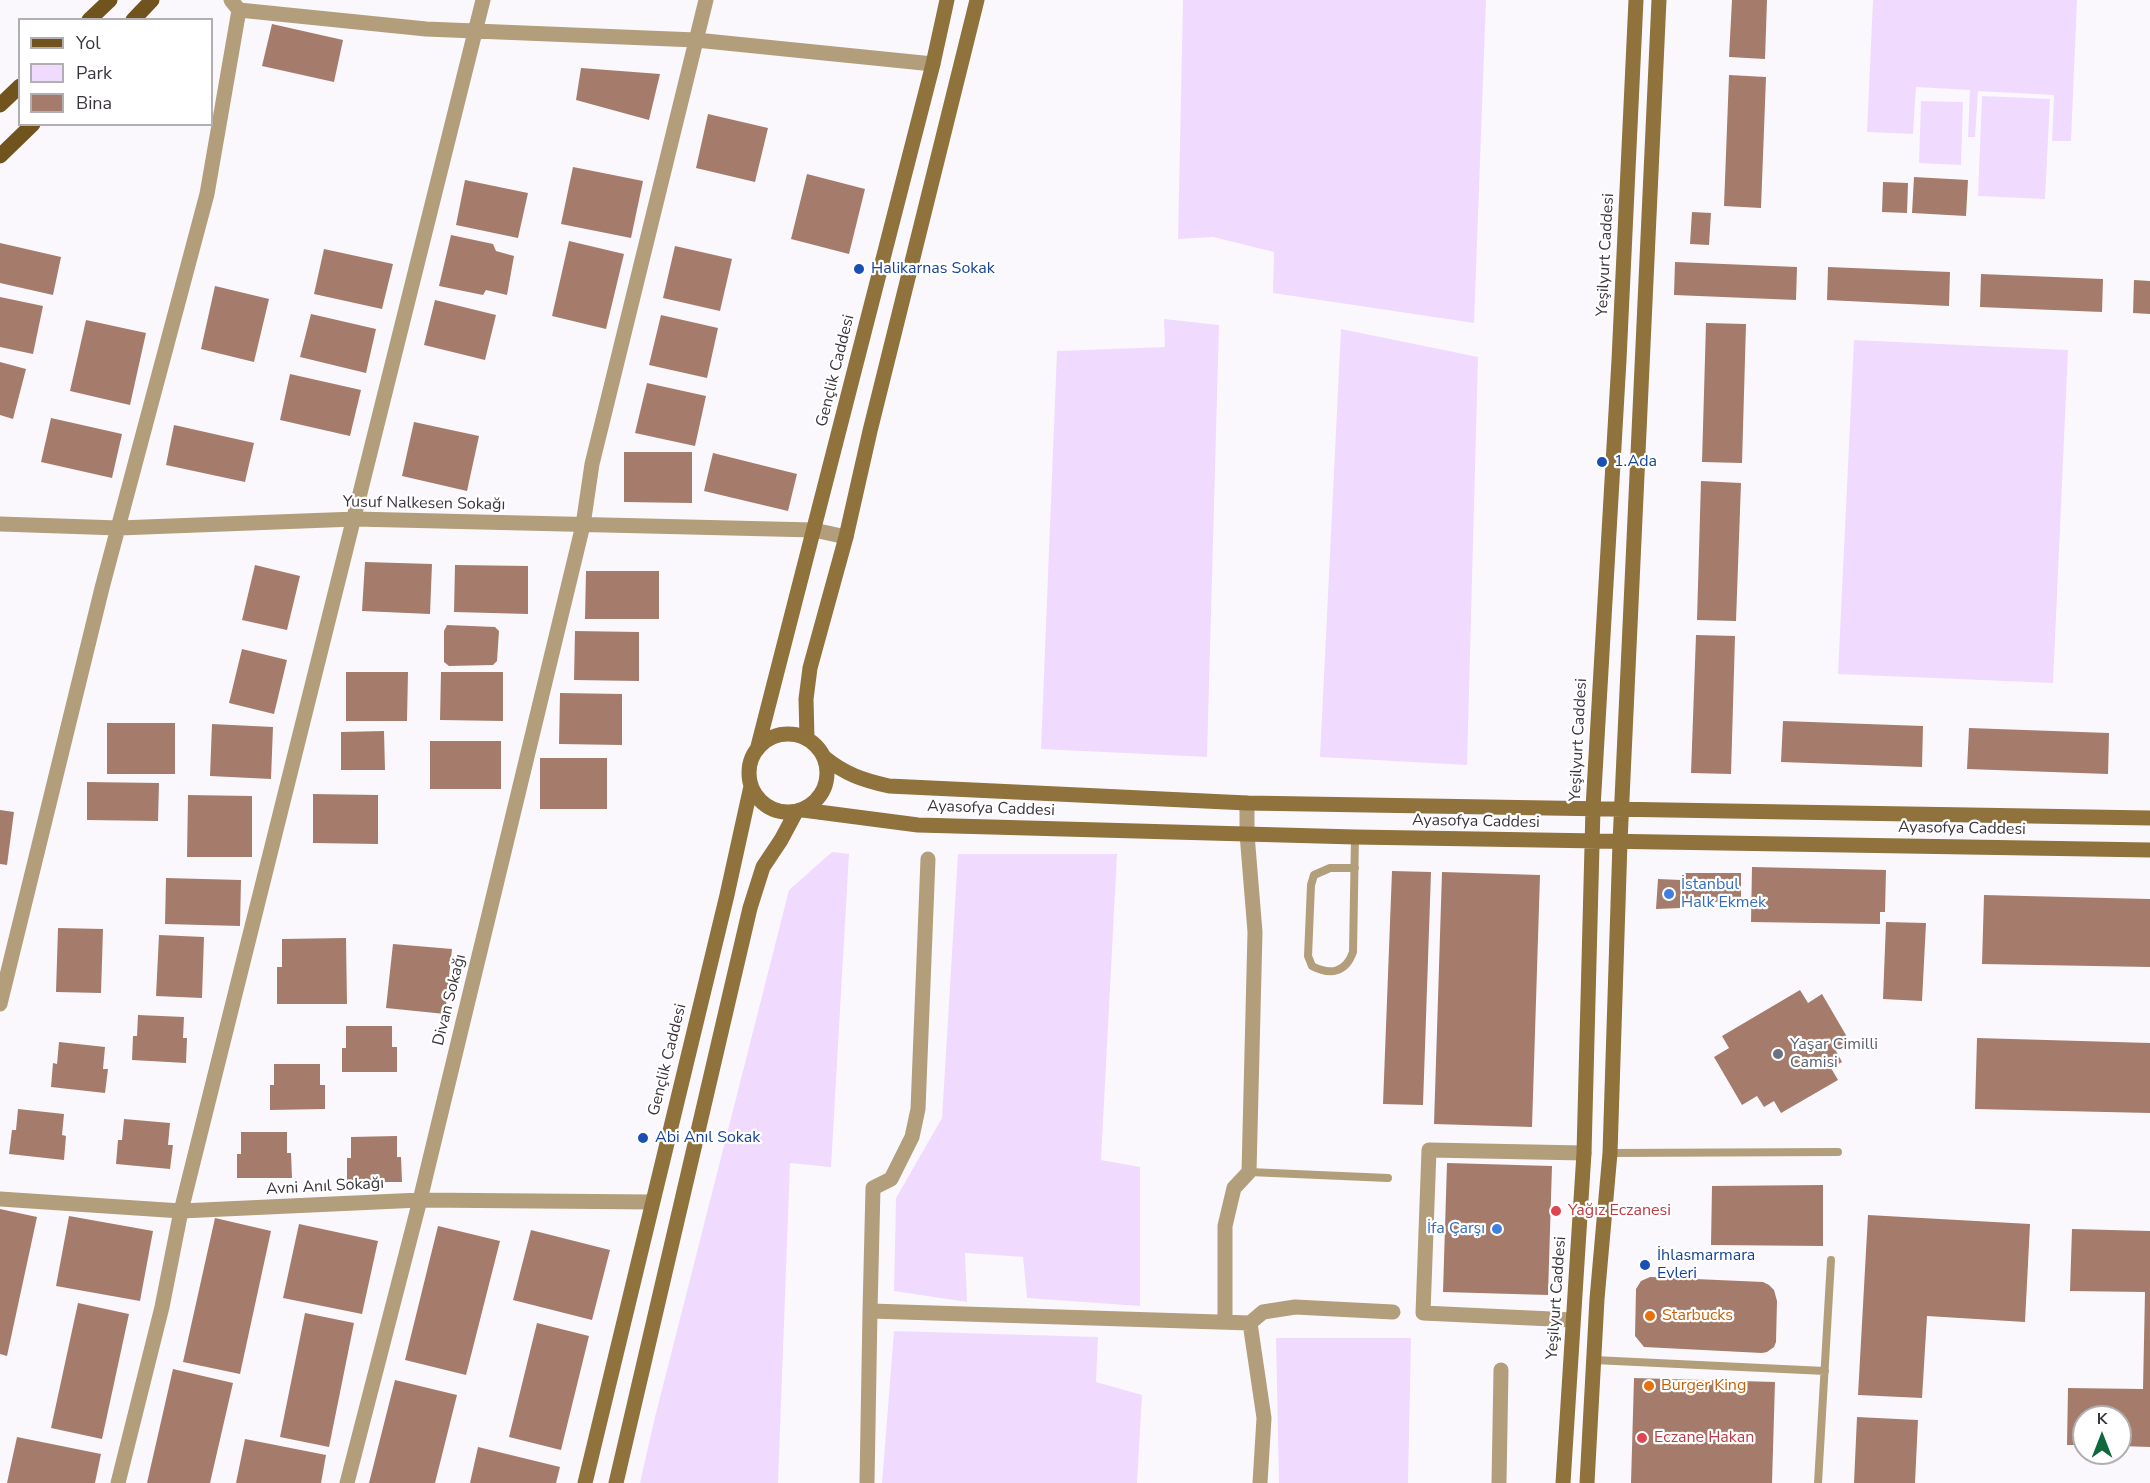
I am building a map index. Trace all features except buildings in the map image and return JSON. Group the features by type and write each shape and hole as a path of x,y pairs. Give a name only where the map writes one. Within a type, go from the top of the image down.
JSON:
{"main road":[{"path":"91,18 110,0"},
{"path":"135,18 152,0"},
{"name":"Gençlik Caddesi","path":"757,750 933,64 947,0"},
{"path":"807,738 806,699 810,668 846,537 870,431 977,0"},
{"name":"Yeşilyurt Caddesi","path":"1563,1483 1584,1153 1593,808 1622,311 1636,0"},
{"path":"1587,1483 1597,1299 1610,1153 1620,842 1659,0"},
{"path":"0,105 18,88"},
{"path":"0,156 31,126"},
{"path":"1626,233 1648,233"},
{"path":"1622,311 1646,313"},
{"path":"616,1483 750,908 763,867 800,811 814,803 822,794 827,782 828,769 817,746 807,738 793,734 780,735 767,740 751,760 749,773 751,786 766,806 778,811 800,811"},
{"name":"Ayasofya Caddesi","path":"824,757 842,771 866,781 889,786 1247,803 2150,818"},
{"name":"Gençlik Caddesi","path":"585,1483 727,895 751,786"},
{"name":"Ayasofya Caddesi","path":"800,811 918,825 1592,842 2150,850"},
{"path":"1584,1153 1610,1153"}],"street":[{"path":"118,1483 162,1307 181,1211 483,0"},
{"name":"Divan Sokağı","path":"347,1483 420,1200 583,525 592,464 706,0"},
{"path":"0,1004 119,528 207,194 235,5 426,29 696,40 933,64"},
{"name":"Yusuf Nalkesen Sokağı","path":"0,524 119,528 355,519 814,530 846,537"},
{"path":"1225,1321 1225,1226 1234,1188 1249,1172 1255,932 1247,834 1247,803"},
{"path":"867,1483 873,1188 891,1179 912,1137 918,1109 928,858"},
{"path":"1573,1320 1423,1313 1429,1150 1584,1153"},
{"name":"Avni Anıl Sokağı","path":"0,1199 181,1211 420,1200 652,1202"},
{"path":"870,1311 1250,1323 1263,1312 1295,1307 1393,1312"},
{"path":"1250,1323 1264,1418 1260,1483"},
{"path":"1499,1483 1501,1370"}],"lane":[{"path":"1355,837 1355,868 1353,952 1350,962 1343,968 1332,972 1319,970 1312,966 1308,956 1311,885 1314,875 1330,868 1355,868"},
{"path":"1610,1153 1838,1152"},
{"path":"1249,1172 1388,1178"},
{"path":"1818,1483 1831,1260"},
{"path":"1594,1360 1825,1371"}],"green space":[{"path":"1183,0 1486,0 1474,323 1273,293 1274,252 1213,237 1178,239"},
{"path":"1873,0 2077,0 2071,141 2052,141 2054,95 1978,91 1975,137 1968,137 1970,90 1916,87 1913,134 1867,132"},
{"path":"1982,96 2050,99 2045,199 1978,196"},
{"path":"1921,101 1963,102 1961,165 1919,163"},
{"path":"1164,319 1219,325 1207,757 1041,749 1057,351 1165,347"},
{"path":"1341,329 1478,357 1467,765 1320,757"},
{"path":"1854,340 2068,350 2053,683 1838,674"},
{"path":"832,852 849,854 831,1167 790,1163 778,1483 640,1483 789,890"},
{"path":"958,854 1117,854 1101,1160 1140,1167 1140,1306 1027,1298 1023,1257 965,1253 967,1302 894,1291 896,1198 942,1118"},
{"path":"894,1331 1098,1337 1096,1382 1142,1395 1137,1483 882,1483"},
{"path":"1276,1338 1411,1338 1408,1483 1279,1483"}],"place":[{"name":"Halikarnas Sokak","path":"859,269"},
{"name":"1.Ada","path":"1602,462"},
{"name":"İstanbul Halk Ekmek","path":"1669,894"},
{"name":"Yaşar Cimilli Camisi","path":"1778,1054"},
{"name":"Abi Anıl Sokak","path":"643,1138"},
{"name":"Yağız Eczanesi","path":"1556,1211"},
{"name":"İfa Çarşı","path":"1497,1229"},
{"name":"İhlasmarmara Evleri","path":"1645,1265"},
{"name":"Starbucks","path":"1650,1316"},
{"name":"Burger King","path":"1649,1386"},
{"name":"Eczane Hakan","path":"1642,1438"}]}
